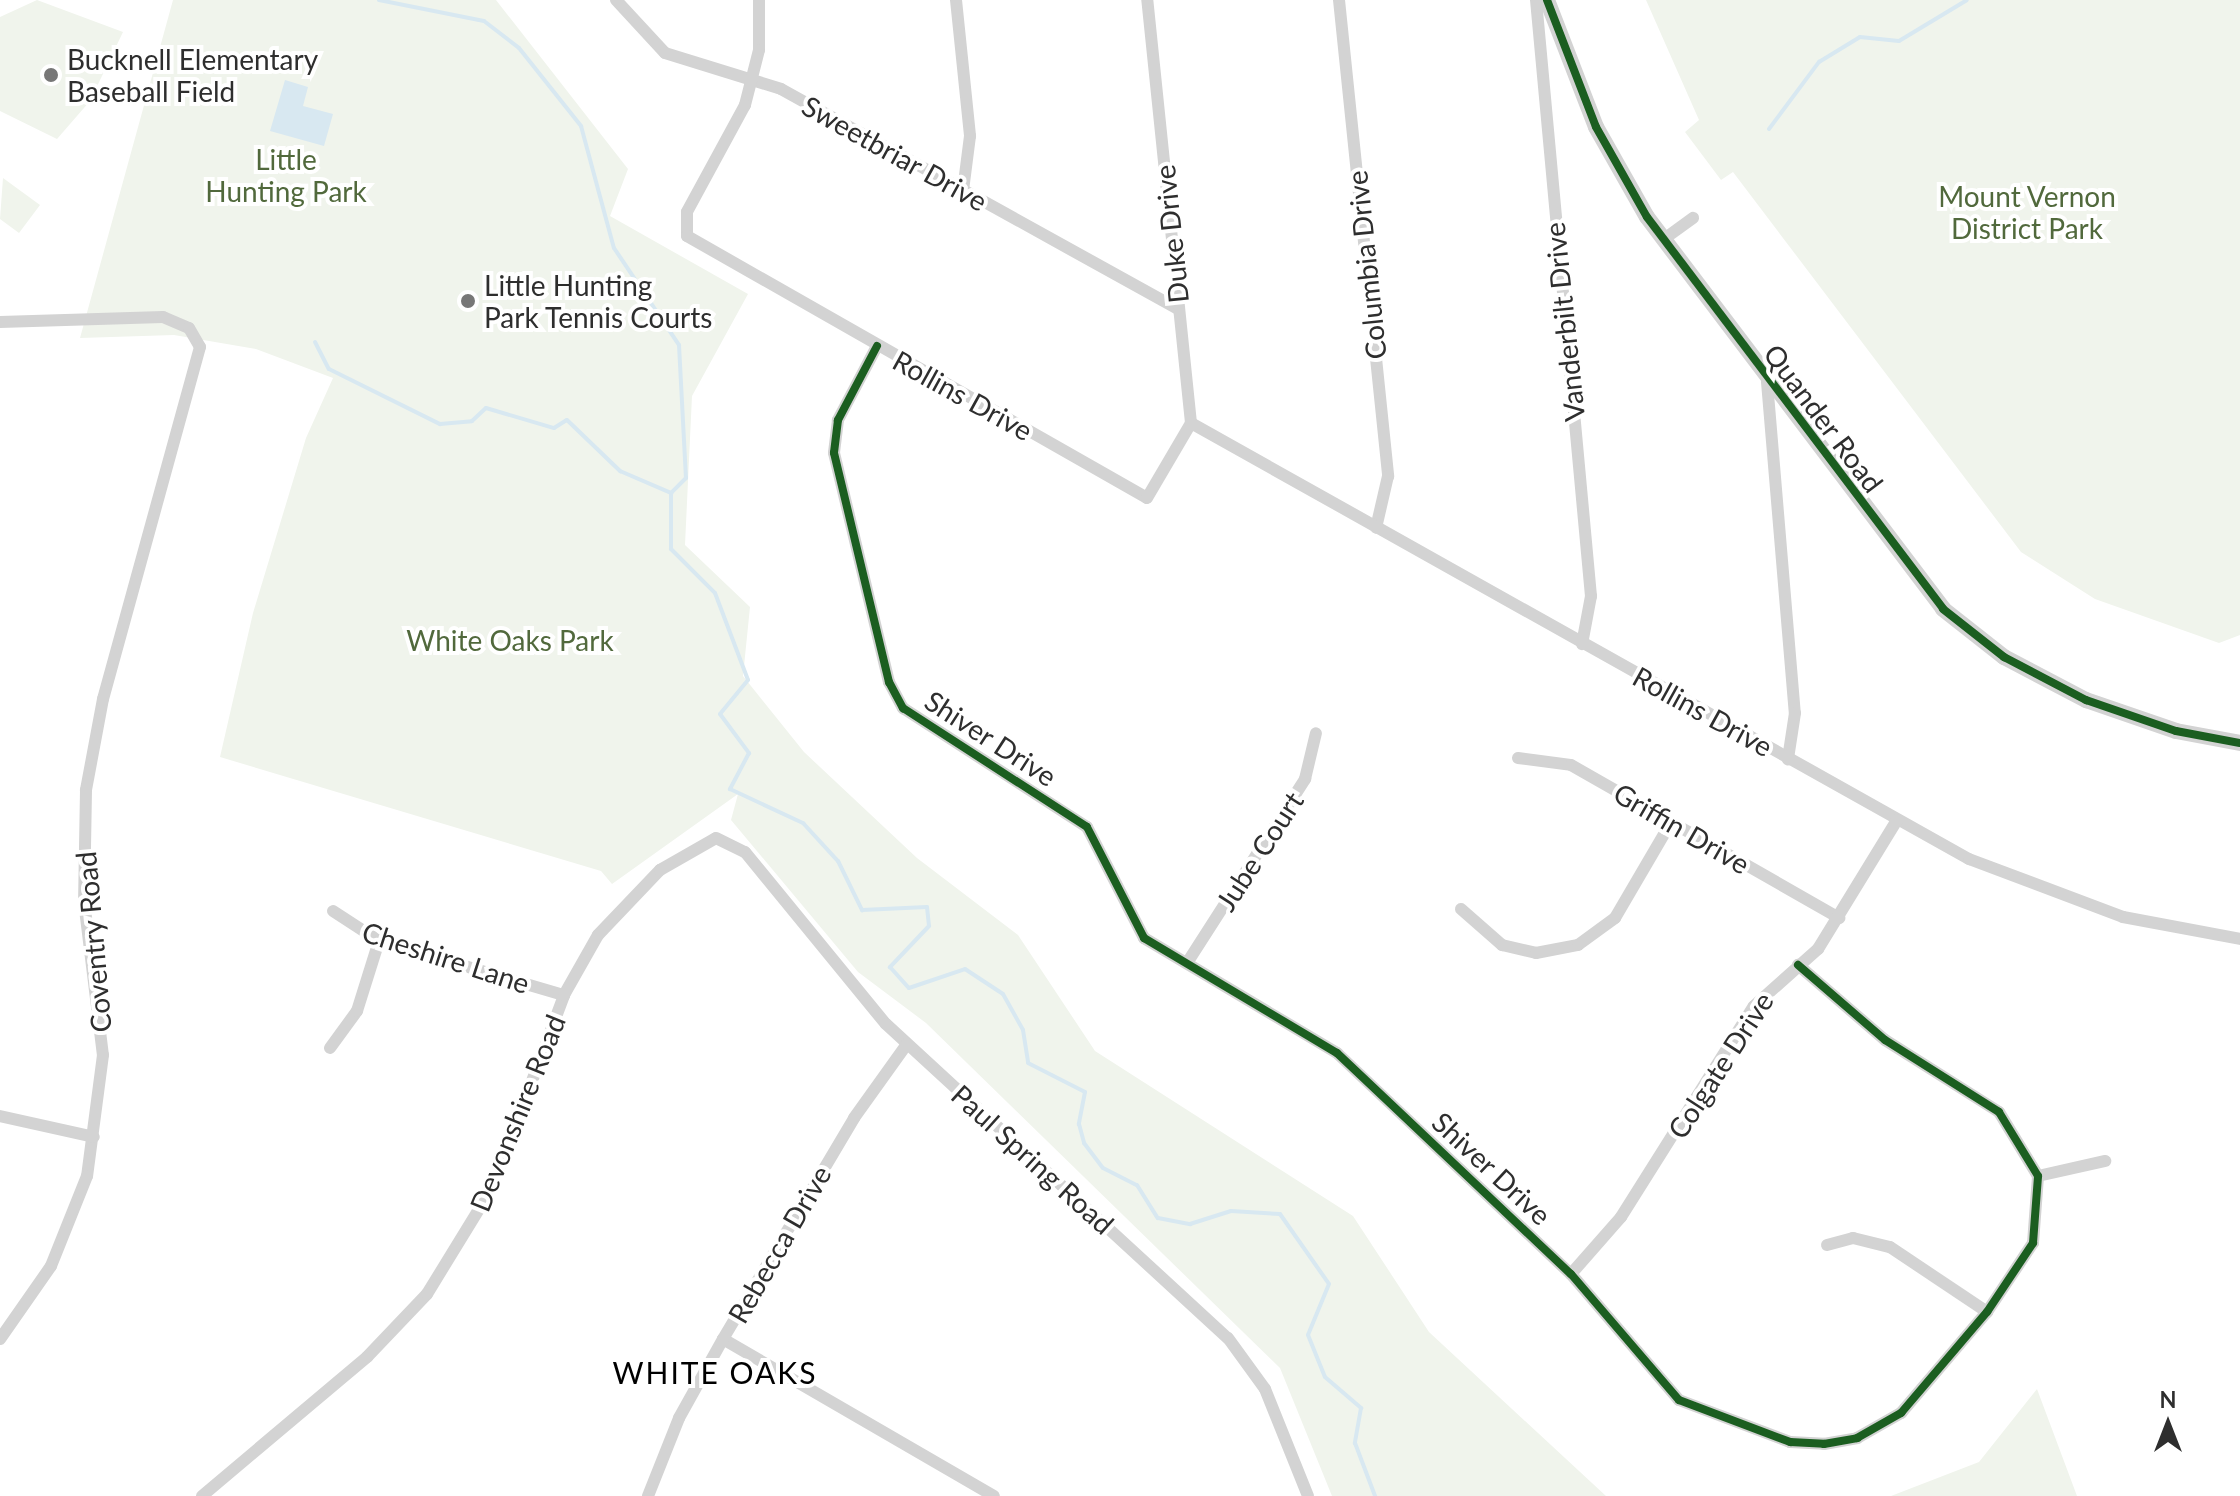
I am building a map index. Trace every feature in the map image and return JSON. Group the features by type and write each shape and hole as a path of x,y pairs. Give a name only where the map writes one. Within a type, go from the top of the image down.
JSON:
{"street":[{"name":"Sweetbriar Drive","path":"616,0 665,53 751,79 1179,310"},
{"path":"751,79 759,0"},
{"path":"956,0 970,136 963,191"},
{"name":"Duke Drive","path":"1147,0 1191,423"},
{"name":"Columbia Drive","path":"1339,0 1388,476 1376,528"},
{"name":"Vanderbilt Drive","path":"1536,0 1591,596 1582,644"},
{"name":"Quander Road","path":"1547,0 1596,127 1664,239 1767,382 1917,580 1971,635 2086,700 2176,731 2240,743"},
{"name":"Rollins Drive","path":"751,79 682,225 687,236 877,346 1147,498 1191,423 1897,820 1992,870 2081,904 2240,939"},
{"path":"1664,239 1693,218"},
{"name":"Coventry Road","path":"0,322 163,317 198,339 200,363 103,699 86,790 84,901 103,1055 94,1137 71,1223 0,1339"},
{"name":"Shiver Drive","path":"877,346 838,420 834,453 891,689 913,716 1087,827 1107,856 1135,928 1337,1053 1571,1274 1679,1400 1798,1444 1857,1438 1891,1421 1987,1312 2033,1243 2038,1176"},
{"path":"1767,382 1795,713 1788,759"},
{"name":"Jube Court","path":"1187,963 1305,779 1316,733"},
{"name":"Griffin Drive","path":"1518,758 1564,761 1839,918"},
{"name":"Colgate Drive","path":"1571,1274 1628,1206 1754,1006 1798,965 1839,918 1897,820"},
{"path":"1461,909 1493,941 1525,952 1578,945 1615,918 1671,822"},
{"name":"Devonshire Road","path":"202,1496 367,1357 443,1273 492,1188 564,995 598,935 633,894 690,850 728,840"},
{"name":"Paul Spring Road","path":"728,840 907,1044 1228,1338 1265,1389 1308,1496"},
{"name":"Cheshire Lane","path":"333,911 379,941 564,995"},
{"path":"330,1048 357,1011 379,941"},
{"path":"1798,965 1885,1040 1999,1112 2038,1176 2105,1161"},
{"name":"Rebecca Drive","path":"648,1496 679,1418 723,1339 862,1104 907,1044"},
{"path":"0,1116 94,1137"},
{"path":"1827,1245 1853,1238 1890,1247 1987,1312"},
{"path":"723,1339 994,1496"}],"green space":[{"name":"Bucknell Elementary Baseball Field","path":"37,0 123,32 90,101 57,139 0,111 0,17"},
{"path":"173,0 496,0 628,169 610,216 748,294 692,396 685,545 750,607 743,676 804,752 917,858 1018,935 1095,1051 1353,1216 1429,1332 1606,1496 1332,1496 1280,1368 926,1023 858,972 731,820 738,794 612,884 601,871 220,757 253,613 306,438 333,378 256,349 174,335 80,338"},
{"name":"Mount Vernon District Park","path":"1646,0 2240,0 2240,635 2219,643 2095,599 2021,552 1733,172 1721,180 1685,132 1699,120"},
{"path":"3,178 40,205 19,233 0,219"},
{"path":"2037,1389 2077,1496 1891,1496 1979,1462"}],"shaded area":[{"path":"285,80 308,87 303,106 333,114 324,146 270,131"}],"waterway":[{"path":"379,0 484,21 519,48 581,126 614,248 679,345 686,478 671,493 671,549 715,593 748,680 720,714 749,753 730,789 803,823 838,861 862,910 927,907 929,926 890,967 909,988 965,969 1003,994 1023,1030 1028,1063 1085,1092 1079,1124 1084,1143 1103,1168 1137,1185 1158,1218 1190,1224 1231,1211 1280,1214 1329,1284 1308,1335 1325,1377 1361,1408 1355,1443 1375,1496"},
{"path":"1769,129 1819,62 1860,37 1899,41 1967,0"},
{"path":"315,342 329,369 440,424 472,421 486,408 554,428 567,420 620,471 671,493"}],"cycle path":[{"path":"1547,0 1596,127 1647,217 1943,609 2004,657 2086,700 2176,731 2240,743"},
{"path":"877,346 838,420 834,453 889,682 903,708 1087,827 1144,938 1337,1053 1571,1274 1679,1400 1790,1442 1824,1444 1857,1438 1901,1413 1987,1312 2033,1243 2038,1176 1999,1112 1885,1040 1798,965"}],"place":[{"name":"Bucknell Elementary Baseball Field","path":"51,75"},
{"name":"Little Hunting Park Tennis Courts","path":"468,301"}],"district":[{"name":"WHITE OAKS","path":"715,1372"}],"park label":[{"name":"Little Hunting Park","path":"286,175"},
{"name":"White Oaks Park","path":"510,640"}]}
